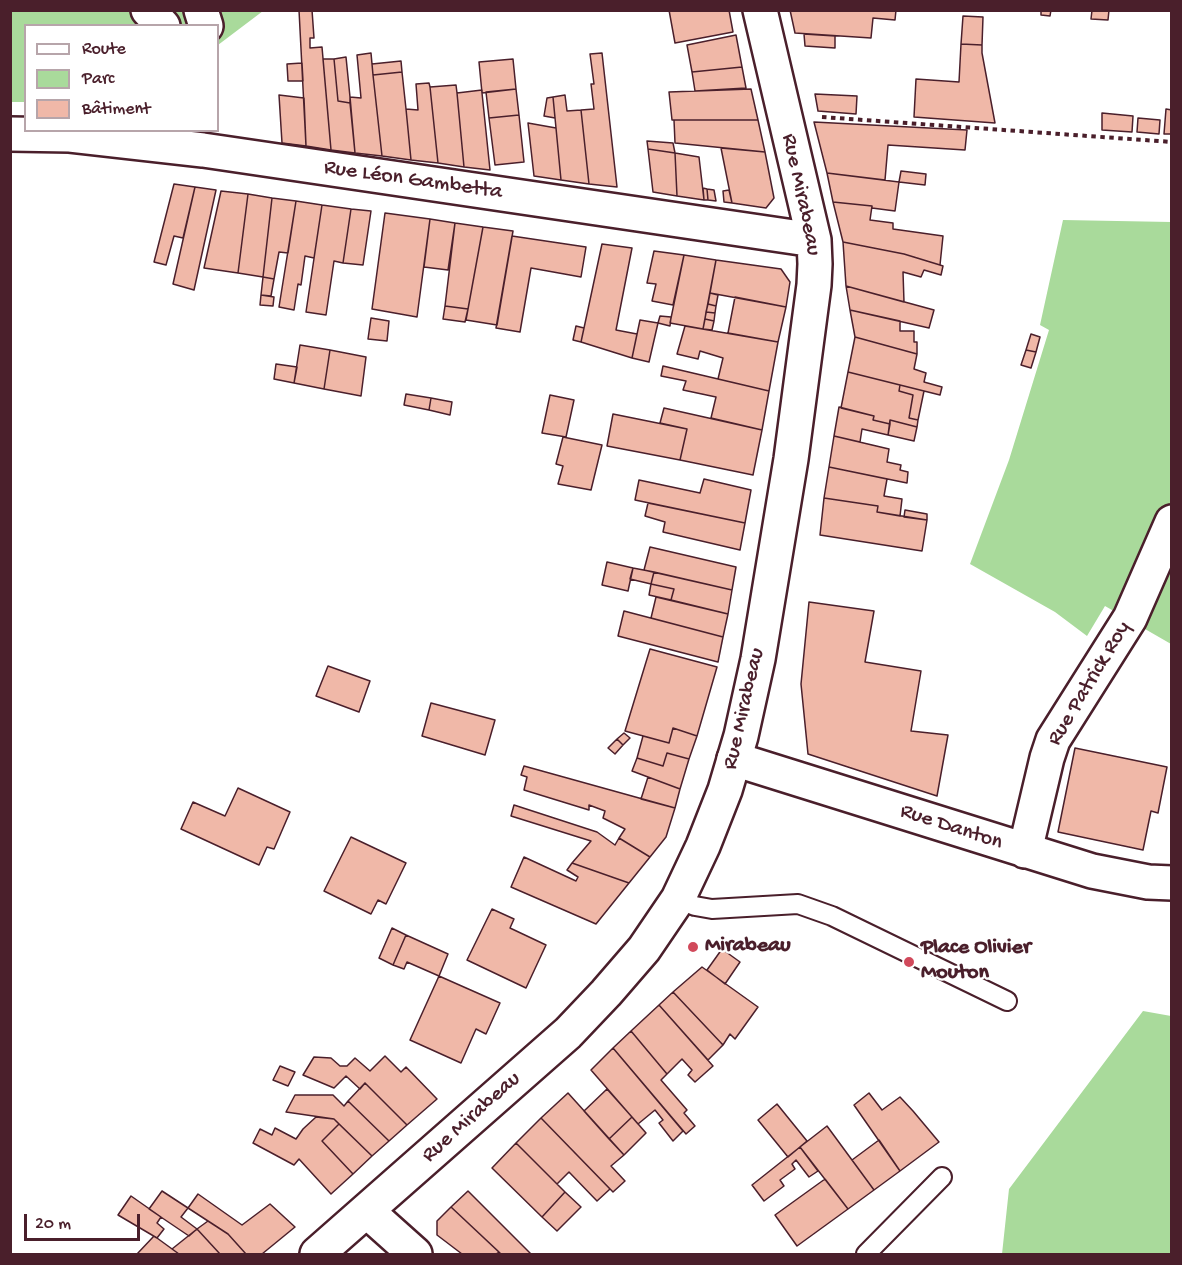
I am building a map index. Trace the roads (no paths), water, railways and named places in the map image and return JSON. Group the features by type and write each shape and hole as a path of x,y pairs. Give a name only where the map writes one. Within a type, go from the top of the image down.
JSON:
{"street":[{"path":"148,10 160,24"},
{"name":"Rue Mirabeau","path":"317,1254 368,1212 586,1014 644,949 678,899 716,816 735,759 758,659 791,459 814,285 814,240 760,10"},
{"name":"Rue Léon Gambetta","path":"10,134 202,137 814,240"},
{"name":"Rue Patrick Roy","path":"1025,851 1053,740 1130,618 1172,522"},
{"name":"Rue Danton","path":"735,759 1025,851 1120,877 1172,883"},
{"path":"368,1212 415,1254"}],"lane":[{"path":"678,899 695,906 712,909 798,904 832,916 1007,1001"},
{"path":"866,1254 942,1177"}],"place":[{"name":"Mirabeau","path":"693,947"},
{"name":"Place Olivier Mouton","path":"909,962"}]}
